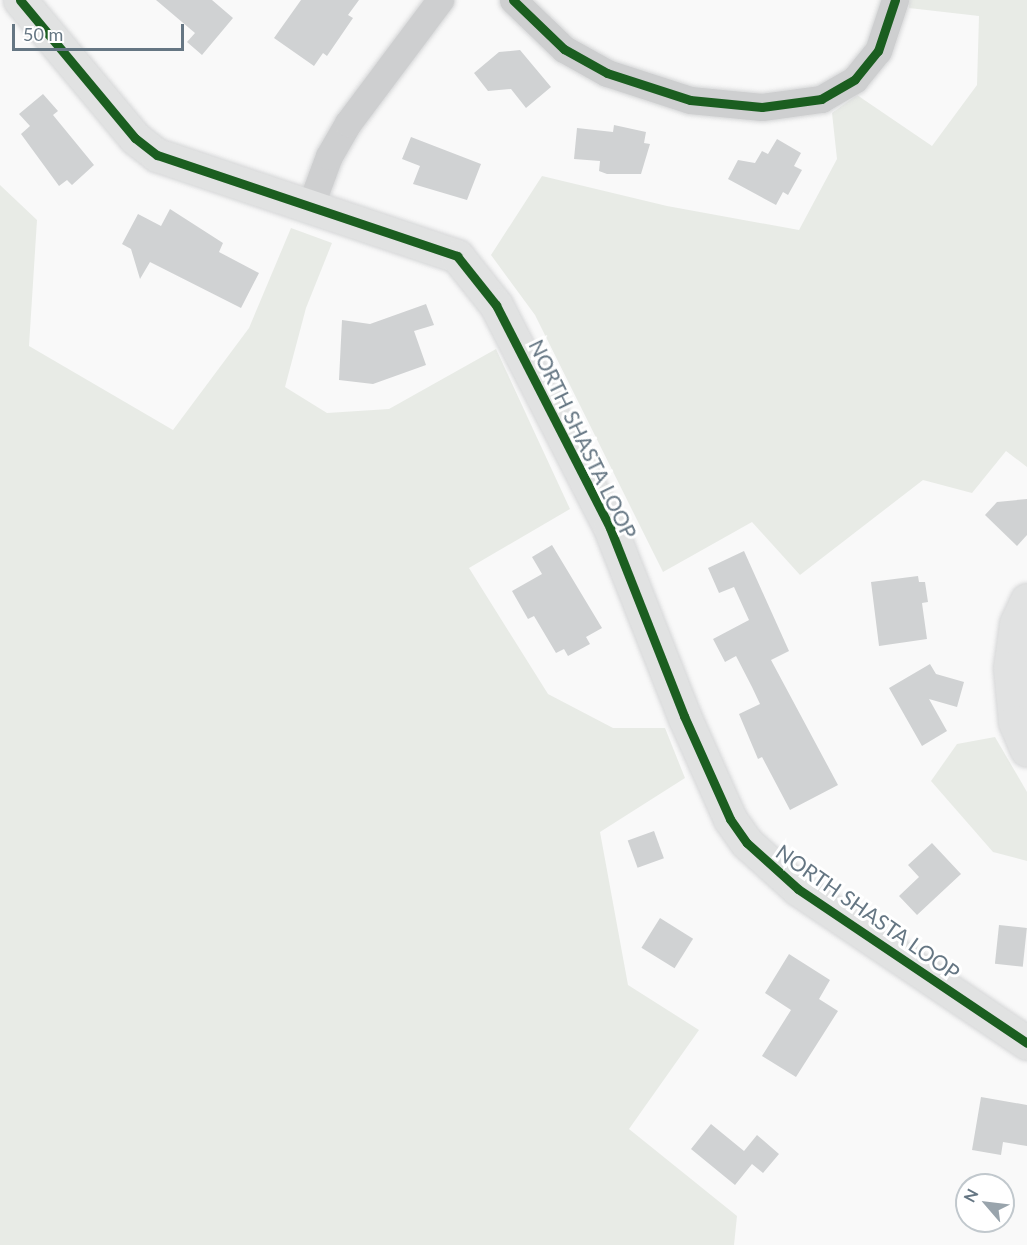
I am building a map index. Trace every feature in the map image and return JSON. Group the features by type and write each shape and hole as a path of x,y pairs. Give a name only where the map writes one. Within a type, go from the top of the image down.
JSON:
{"street":[{"name":"NORTH SHASTA LOOP","path":"20,0 149,150 457,256 496,305 610,528 684,716 730,819 747,843 798,889 1027,1043"},
{"path":"310,207 329,156 348,123 440,0"},
{"path":"513,0 564,49 607,73 690,100 762,107 821,99 855,79 878,51 895,0"},
{"path":"1027,600 1016,624 1010,668 1015,722 1027,750"}],"shaded area":[{"path":"909,0 1027,0 1027,467 1006,451 972,493 923,480 800,575 752,522 663,572 535,315 491,255 542,176 667,206 799,230 837,159 832,113 857,95 932,146 977,85 979,16 909,8"},
{"path":"0,185 37,220 29,346 173,430 249,328 291,228 332,243 306,308 285,387 327,413 389,409 496,349 570,509 469,568 548,694 613,728 665,728 685,778 600,832 628,985 699,1030 629,1129 737,1216 734,1245 0,1245"},
{"path":"995,737 1027,792 1027,861 993,852 931,781 957,744"}],"building":[{"path":"156,0 212,0 233,18 202,55 187,42 195,33"},
{"path":"301,0 359,0 348,15 353,18 327,56 323,53 314,66 274,38"},
{"path":"520,50 551,87 526,108 511,89 488,91 474,73 499,52"},
{"path":"43,94 58,111 53,115 94,165 72,185 67,180 59,186 21,134 30,126 19,114"},
{"path":"614,125 646,132 644,143 650,144 641,174 607,174 599,171 600,161 574,159 577,128 613,132"},
{"path":"411,137 481,164 467,200 413,184 420,166 402,159"},
{"path":"777,139 801,153 794,166 802,170 788,195 783,192 776,205 728,179 738,160 755,163 762,151 768,154"},
{"path":"170,209 223,243 219,252 259,273 241,308 150,262 140,279 131,249 122,244 138,214 161,226"},
{"path":"426,304 434,325 414,331 426,365 373,384 339,380 342,320 370,324"},
{"path":"1027,499 1027,535 1017,546 985,515 997,502"},
{"path":"552,545 602,628 586,637 590,644 568,656 564,649 556,653 534,616 528,619 512,591 542,574 532,557"},
{"path":"744,551 789,651 771,660 838,785 790,810 762,757 758,759 739,714 760,704 736,656 725,662 713,639 749,620 734,587 719,593 708,568"},
{"path":"918,576 919,582 925,582 928,602 922,603 927,639 879,646 871,582"},
{"path":"930,664 936,674 964,682 957,707 929,699 947,731 922,746 889,688"},
{"path":"654,831 664,858 638,868 628,841"},
{"path":"932,843 961,874 917,915 899,896 919,877 908,865"},
{"path":"660,918 693,939 675,968 641,948"},
{"path":"999,925 1027,928 1023,967 995,964"},
{"path":"789,954 830,980 819,999 838,1011 796,1077 762,1056 791,1010 765,993"},
{"path":"981,1097 1027,1105 1027,1146 1003,1142 1001,1155 972,1150"},
{"path":"711,1124 744,1151 757,1135 779,1154 763,1173 752,1164 735,1185 691,1149"}],"cycle path":[{"path":"20,0 135,138 157,155 457,256 496,305 610,528 684,716 730,819 747,843 798,889 1027,1043"},
{"path":"513,0 564,49 607,73 690,100 762,107 821,99 855,79 878,51 895,0"}]}
